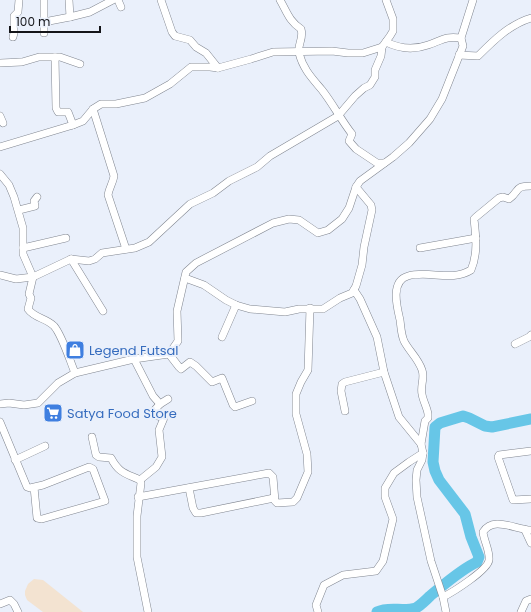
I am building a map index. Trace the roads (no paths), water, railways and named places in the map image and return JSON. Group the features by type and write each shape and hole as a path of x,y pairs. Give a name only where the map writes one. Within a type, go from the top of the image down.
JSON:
{"street":[{"path":"13,37 14,16 18,12 19,0"},
{"path":"44,0 44,33"},
{"path":"70,0 70,17"},
{"path":"44,22 90,12 113,0"},
{"path":"161,0 170,28 175,36 190,40 196,47 206,53 218,68"},
{"path":"280,0 287,16 293,24 301,29 303,35 299,51 308,75 322,90 338,116 352,134 349,141 352,146 377,163 384,163"},
{"path":"0,275 16,279 33,277 71,259 89,261 102,253 135,248 149,242 180,215 190,204 213,192 229,181 257,167 270,156 338,116 355,96 370,85 375,77 375,70 384,44 393,31 393,19 386,0"},
{"path":"0,404 9,403 24,405 38,403 58,383 75,372 134,359 169,354 178,341 177,311 184,278 186,272 196,263 274,223 289,219 299,220 318,233 328,230 342,219 349,208 360,181 409,143 430,119 442,99 463,46 461,38 473,0"},
{"path":"459,55 478,56 510,27 531,18"},
{"path":"0,147 83,121 93,109 101,104 116,104 145,98 170,84 191,67 218,68 251,60 273,52 332,50 348,53 363,53 384,44 403,48 418,48 429,45 442,38 461,38"},
{"path":"0,63 22,62 39,57 60,57 80,64"},
{"path":"55,57 56,108 58,112 68,112 73,125"},
{"path":"93,109 114,176 108,195 126,249"},
{"path":"0,174 9,185 19,210 24,254 33,277 29,294 31,298 28,309 31,314 54,326 75,372"},
{"path":"446,612 443,596 431,561 417,497 417,470 422,460 423,453 421,444 425,421 428,418 428,414 421,393 423,373 418,359 402,335 396,305 398,285 401,280 409,276 426,274 445,276 469,271 474,265 475,257 476,238 474,219 499,198 503,197 509,199 516,190 522,186 531,186"},
{"path":"184,278 204,285 236,305 250,309 285,312 310,308 323,309 340,298 352,293 362,265 364,248 372,215 371,205 356,188"},
{"path":"19,210 35,206 34,201 37,197"},
{"path":"23,248 66,238"},
{"path":"420,248 476,238"},
{"path":"71,259 103,311"},
{"path":"354,290 360,299 375,332 384,372 399,417 421,444"},
{"path":"222,337 236,305"},
{"path":"138,497 269,473 273,477 274,498 277,503 294,502 308,472 307,454 296,414 296,394 308,370 310,308"},
{"path":"515,344 531,335"},
{"path":"169,354 181,368 190,362 212,382 222,378 235,407 252,401"},
{"path":"134,359 153,396 160,404"},
{"path":"345,411 340,391 342,384 384,372"},
{"path":"140,480 156,467 162,457 159,430 164,418 151,414 160,404 168,399"},
{"path":"0,422 27,487 34,488 43,486 89,467 93,469 105,501 42,519 37,518 34,488"},
{"path":"92,437 96,455 111,458 120,471 140,480"},
{"path":"15,460 45,446"},
{"path":"318,612 316,605 324,585 343,576 376,571 383,561 393,519 385,497 385,488 394,473 423,453"},
{"path":"531,453 499,455 498,457 513,500 531,499"},
{"path":"140,480 141,483 138,497 137,557 148,612"},
{"path":"189,488 193,508 196,513 274,498"},
{"path":"443,596 456,590 481,571 488,563 488,552 482,532 485,528 497,524 528,530 531,543"},
{"path":"521,612 526,601 531,599"},
{"path":"0,604 10,600 18,612"}],"waterway":[{"path":"377,612 386,609 416,608 453,578 477,562 479,557 471,537 465,514 439,480 435,471 433,462 435,427 440,423 463,416 485,426 492,427 531,419"}],"place":[{"name":"Legend Futsal","path":"75,350"},
{"name":"Satya Food Store","path":"53,413"}]}
